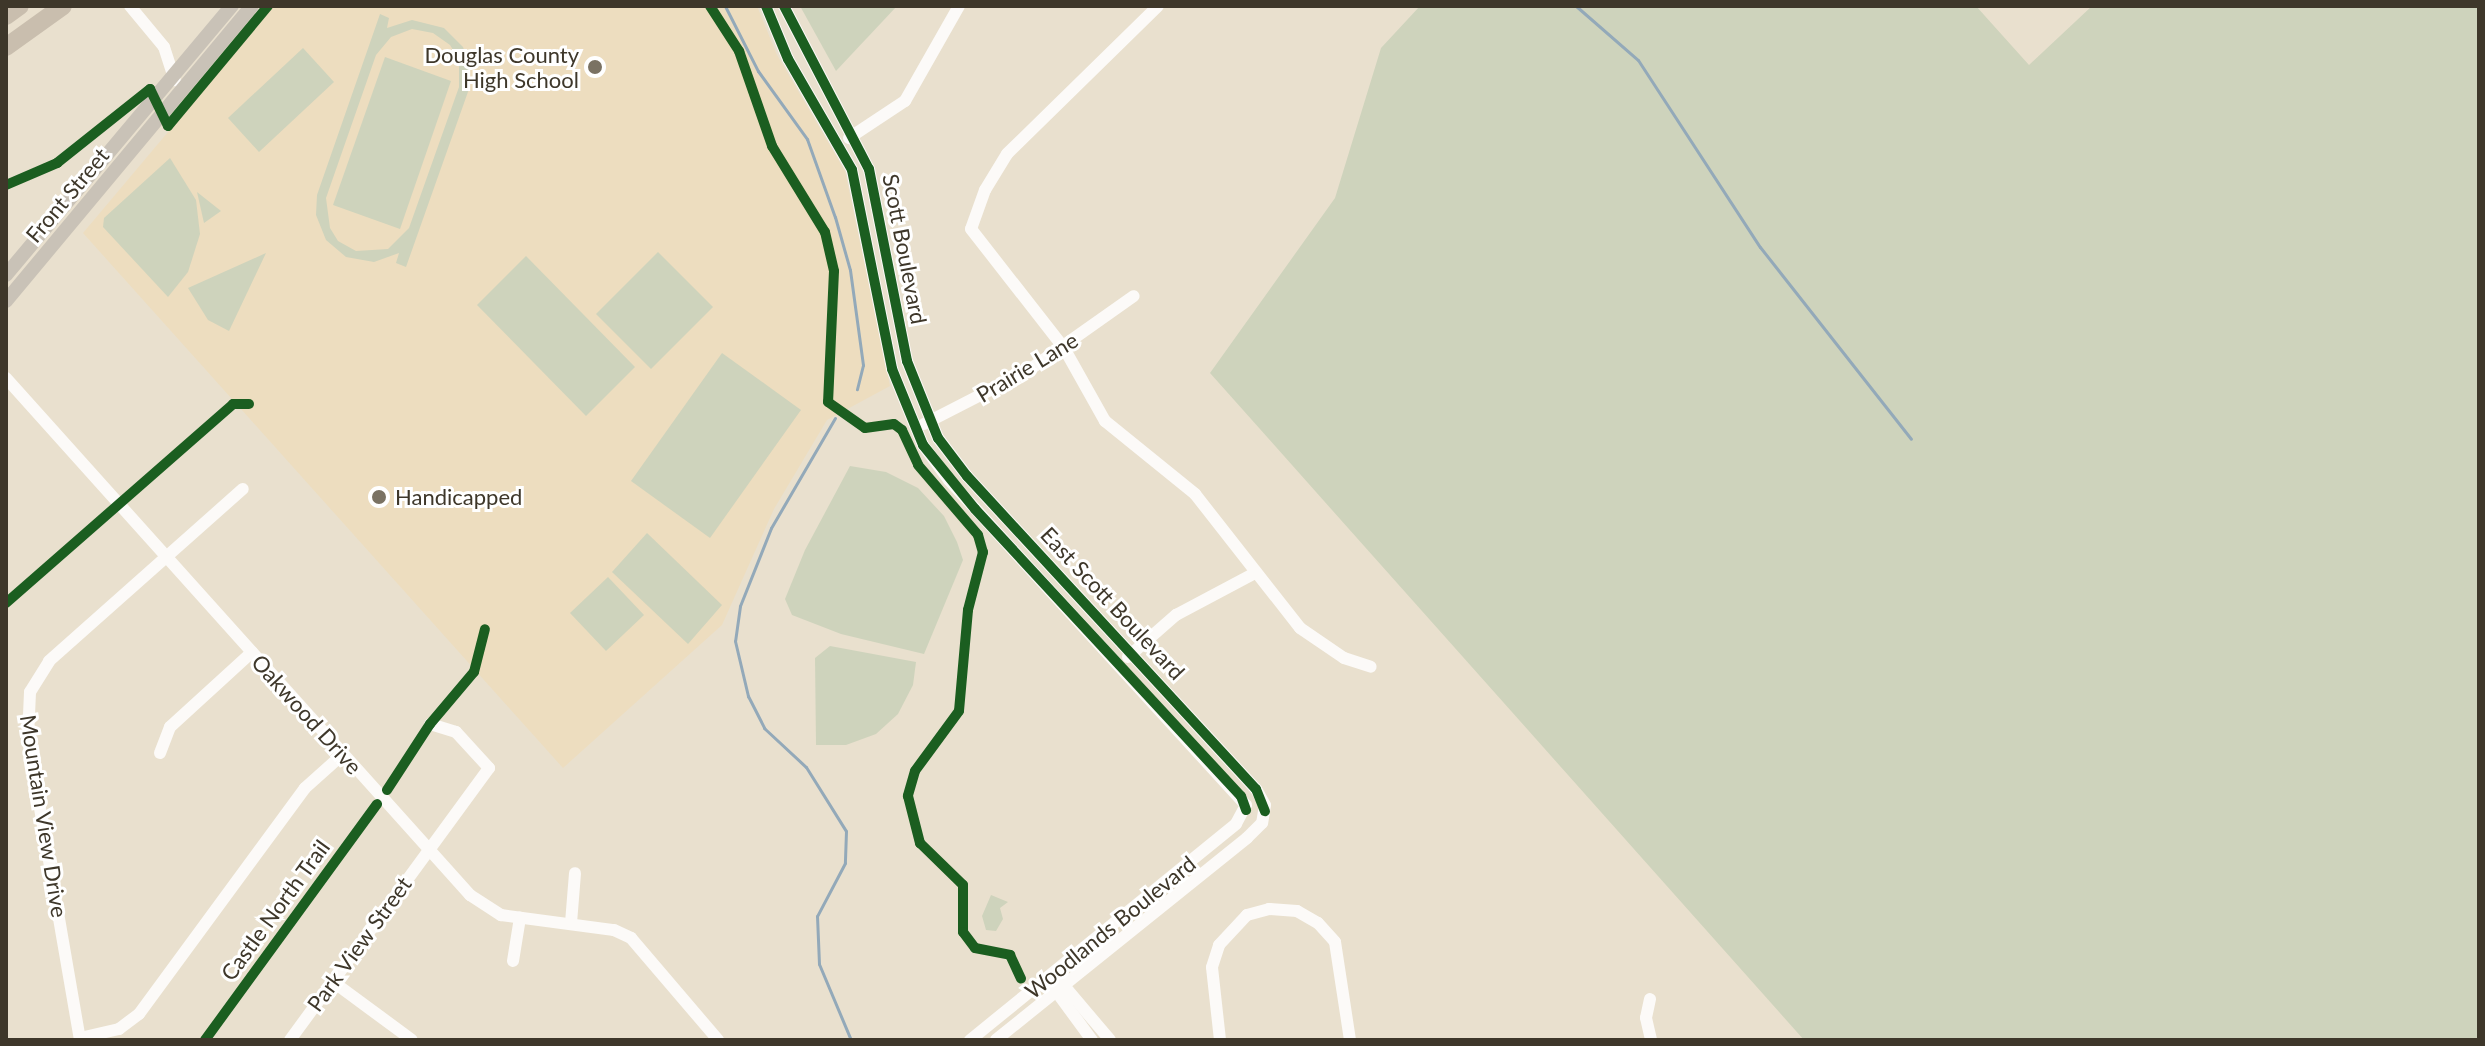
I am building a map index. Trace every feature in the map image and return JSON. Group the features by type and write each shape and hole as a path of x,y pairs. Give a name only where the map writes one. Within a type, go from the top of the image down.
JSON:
{"highway":[{"path":"6,16 20,6"},
{"path":"6,47 63,6"}],"main road":[{"name":"Front Street","path":"6,275 232,6"},
{"name":"Front Street","path":"6,301 252,6"}],"street":[{"path":"130,6 157,36 174,74 179,95"},
{"name":"Scott Boulevard","path":"766,6 788,59 839,143 863,209 884,331"},
{"name":"Scott Boulevard","path":"784,6 807,59 854,135 874,183 907,361 929,422"},
{"path":"839,143 905,101 959,6"},
{"path":"1158,6 1007,154 985,190 971,229 1064,348 1105,421 1195,494 1300,628 1344,658 1371,667"},
{"name":"Prairie Lane","path":"914,429 1064,348 1134,296"},
{"name":"East Scott Boulevard","path":"884,331 897,388 914,429 949,480 1241,796 1246,810"},
{"name":"Oakwood Drive","path":"6,378 481,904 520,918 571,923 631,938 718,1040"},
{"name":"East Scott Boulevard","path":"929,422 967,476 1256,789 1265,811"},
{"name":"Mountain View Drive","path":"243,489 49,661 34,680 27,706 80,1039 108,1033 139,1014 305,788 343,754"},
{"path":"1120,665 1176,615 1255,573"},
{"path":"160,753 170,727 252,652"},
{"name":"Park View Street","path":"290,1040 489,768 456,732 430,724"},
{"name":"Woodlands Boulevard","path":"970,1040 1236,824 1246,810"},
{"name":"Woodlands Boulevard","path":"996,1040 1247,838 1265,811"},
{"path":"571,923 575,873"},
{"path":"1220,1040 1212,967 1219,945 1247,915 1269,909 1297,911 1318,923 1335,942 1350,1040"},
{"path":"513,961 520,918"},
{"path":"1050,976 1066,984 1110,1040"},
{"path":"1050,976 1054,994 1092,1040"},
{"path":"332,981 412,1040"},
{"path":"1650,999 1646,1018 1651,1040"}],"shaded area":[{"path":"274,6 757,6 777,55 845,171 890,386 827,420 774,509 722,625 563,768 83,233"}],"green space":[{"path":"800,6 897,6 836,71"},
{"path":"1420,6 1976,6 2029,65 2092,6 2479,6 2479,1040 1804,1040 1210,373 1335,198 1381,48"},
{"path":"380,14 389,18 387,28 412,20 444,28 463,47 470,67 469,89 406,267 396,263 399,253 374,262 346,257 326,240 316,215 317,195","holes":["412,29 433,33 450,45 459,60 459,87 409,228 388,249 356,251 338,241 330,228 326,198 376,55 391,37"]},
{"path":"303,48 334,82 259,152 228,118"},
{"path":"385,57 451,81 400,229 333,205"},
{"path":"170,158 196,200 200,234 188,272 168,297 103,227 104,218"},
{"path":"197,192 221,211 204,223"},
{"path":"658,252 713,307 651,369 596,314"},
{"path":"266,253 229,331 208,320 188,288"},
{"path":"526,256 635,367 586,416 477,305"},
{"path":"722,353 801,410 710,538 631,481"},
{"path":"850,466 886,472 918,488 944,516 957,542 963,560 924,654 841,634 792,615 785,599 805,550"},
{"path":"647,533 722,605 688,644 612,572"},
{"path":"608,577 644,615 606,651 570,613"},
{"path":"830,646 916,662 913,685 898,714 876,734 846,745 816,745 815,658"},
{"path":"991,895 1008,902 1000,908 1003,919 996,931 986,930 982,916"}],"waterway":[{"path":"725,6 758,71 807,139 835,217 850,270 863,365 857,389"},
{"path":"1576,6 1638,60 1760,247 1911,439"},
{"path":"835,418 771,528 740,606 735,641 748,696 764,728 806,767 846,831 845,863 817,916 819,964 851,1040"}],"cycle path":[{"path":"6,185 57,163 150,89 168,126 268,6"},
{"path":"710,6 739,51 772,146 825,232 834,271 828,402 865,428 894,424 902,430 918,465 978,535 983,552 968,610 959,711 915,771 908,796 920,843 963,885 963,932 975,948 1010,955 1021,979"},
{"path":"766,6 788,59 852,170 892,369 923,445 975,509 1241,796 1246,810"},
{"path":"784,6 869,169 907,361 938,438 967,476 1256,789 1265,811"},
{"path":"6,603 233,404 249,404"},
{"path":"387,790 430,724 474,672 485,629"},
{"name":"Castle North Trail","path":"205,1040 377,804"}],"place":[{"name":"Douglas County High School","path":"595,67"},
{"name":"Handicapped","path":"379,497"}]}
